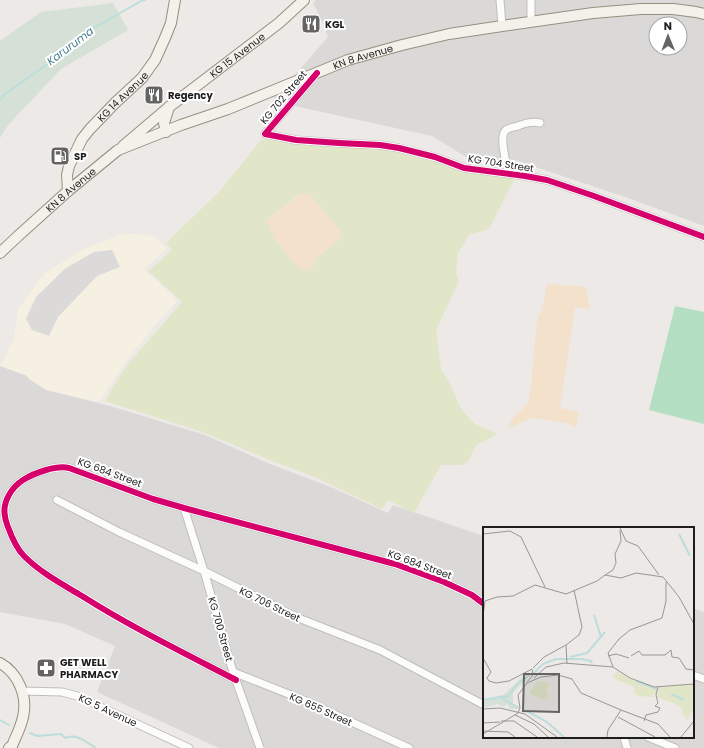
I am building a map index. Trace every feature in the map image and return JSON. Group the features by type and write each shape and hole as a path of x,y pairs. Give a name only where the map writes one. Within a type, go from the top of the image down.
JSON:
{"main road":[{"name":"KG 14 Avenue","path":"68,191 67,174 69,166 82,139 115,103 142,78 155,60 171,23 175,0"},
{"name":"KG 15 Avenue","path":"118,150 154,119 168,110 279,23 304,0"},
{"name":"KN 8 Avenue","path":"0,253 68,191 118,150 181,125 228,109 348,60 449,34 593,13 673,8 704,14"},
{"path":"168,110 172,118 181,125"},
{"path":"166,132 164,123 168,110"},
{"path":"154,119 154,137"},
{"path":"0,663 6,666 17,679 22,691 24,702 23,717 11,747"}],"street":[{"path":"500,0 502,26"},
{"path":"531,0 531,22"},
{"name":"KG 702 Street","path":"265,134 317,73"},
{"path":"508,173 503,134 506,130 528,122 540,123"},
{"name":"KG 704 Street","path":"265,134 296,140 380,145 399,148 435,157 464,168 508,173 546,180 581,191 704,237"},
{"name":"KG 684 Street","path":"236,680 109,613 51,578 29,561 13,541 5,515 6,500 17,484 23,479 34,474 61,467 69,468 153,499 396,564 444,582 472,595 483,603"},
{"name":"KG 706 Street","path":"58,500 119,532 204,571 296,617 380,650 483,704"},
{"name":"KG 700 Street","path":"184,508 233,672 260,748"},
{"name":"KG 655 Street","path":"233,672 301,699 408,748"},
{"path":"694,675 704,679"},
{"name":"KG 5 Avenue","path":"22,691 62,692 78,696 189,748"},
{"path":"624,738 627,748"},
{"path":"650,738 675,748"}],"shaded area":[{"path":"316,0 704,0 704,226 628,198 515,160 471,160 432,136 272,101 328,37 313,3"},
{"path":"113,3 128,30 61,69 7,126 0,138 0,41 41,12"},
{"path":"125,233 155,236 167,249 144,269 178,301 152,329 124,364 99,402 46,390 29,379 26,375 0,366 14,339 18,309 44,274 83,249"},
{"path":"112,250 120,267 97,276 58,317 49,336 32,330 26,319 36,297 66,268 94,252"},
{"path":"0,366 30,377 32,380 50,391 110,406 205,435 270,464 331,487 388,513 393,505 483,536 483,738 694,738 694,608 704,612 704,748 219,748 97,692 115,646 65,624 0,612"}],"green space":[{"path":"261,140 389,143 419,150 467,170 516,176 489,229 469,235 458,253 456,273 459,281 436,330 441,369 450,384 461,409 475,424 498,434 476,445 468,462 462,465 441,465 414,513 388,500 382,509 317,478 203,432 105,401 123,371 182,302 149,271 172,250 166,243 219,192","holes":["300,193 340,239 318,256 311,269 266,220"]},
{"path":"675,306 704,312 704,424 649,410"}],"sand":[{"path":"301,193 310,194 341,232 340,239 318,256 311,269 304,270 296,265 275,240 266,220 280,211"},
{"path":"547,284 586,287 590,309 575,307 560,408 579,412 576,427 566,423 531,418 509,428 511,420 528,403 531,387 537,321 542,310"}],"waterway":[{"name":"Karuruma","path":"0,100 5,94 49,63 92,29 145,0"},
{"path":"0,720 9,725"},
{"path":"30,733 37,736 61,734 65,738 77,737 96,748"}],"cycle path":[{"path":"317,73 265,134 296,140 380,145 399,148 435,157 464,168 547,180 704,237"},
{"path":"236,680 158,640 37,568 21,553 16,546 5,519 4,511 6,500 15,487 23,480 39,472 64,467 69,468 153,499 395,564 444,582 472,595 483,603"}],"place":[{"name":"KGL","path":"311,24"},
{"name":"Regency","path":"154,95"},
{"name":"SP","path":"60,156"},
{"name":"GET WELL PHARMACY","path":"46,668"}]}
